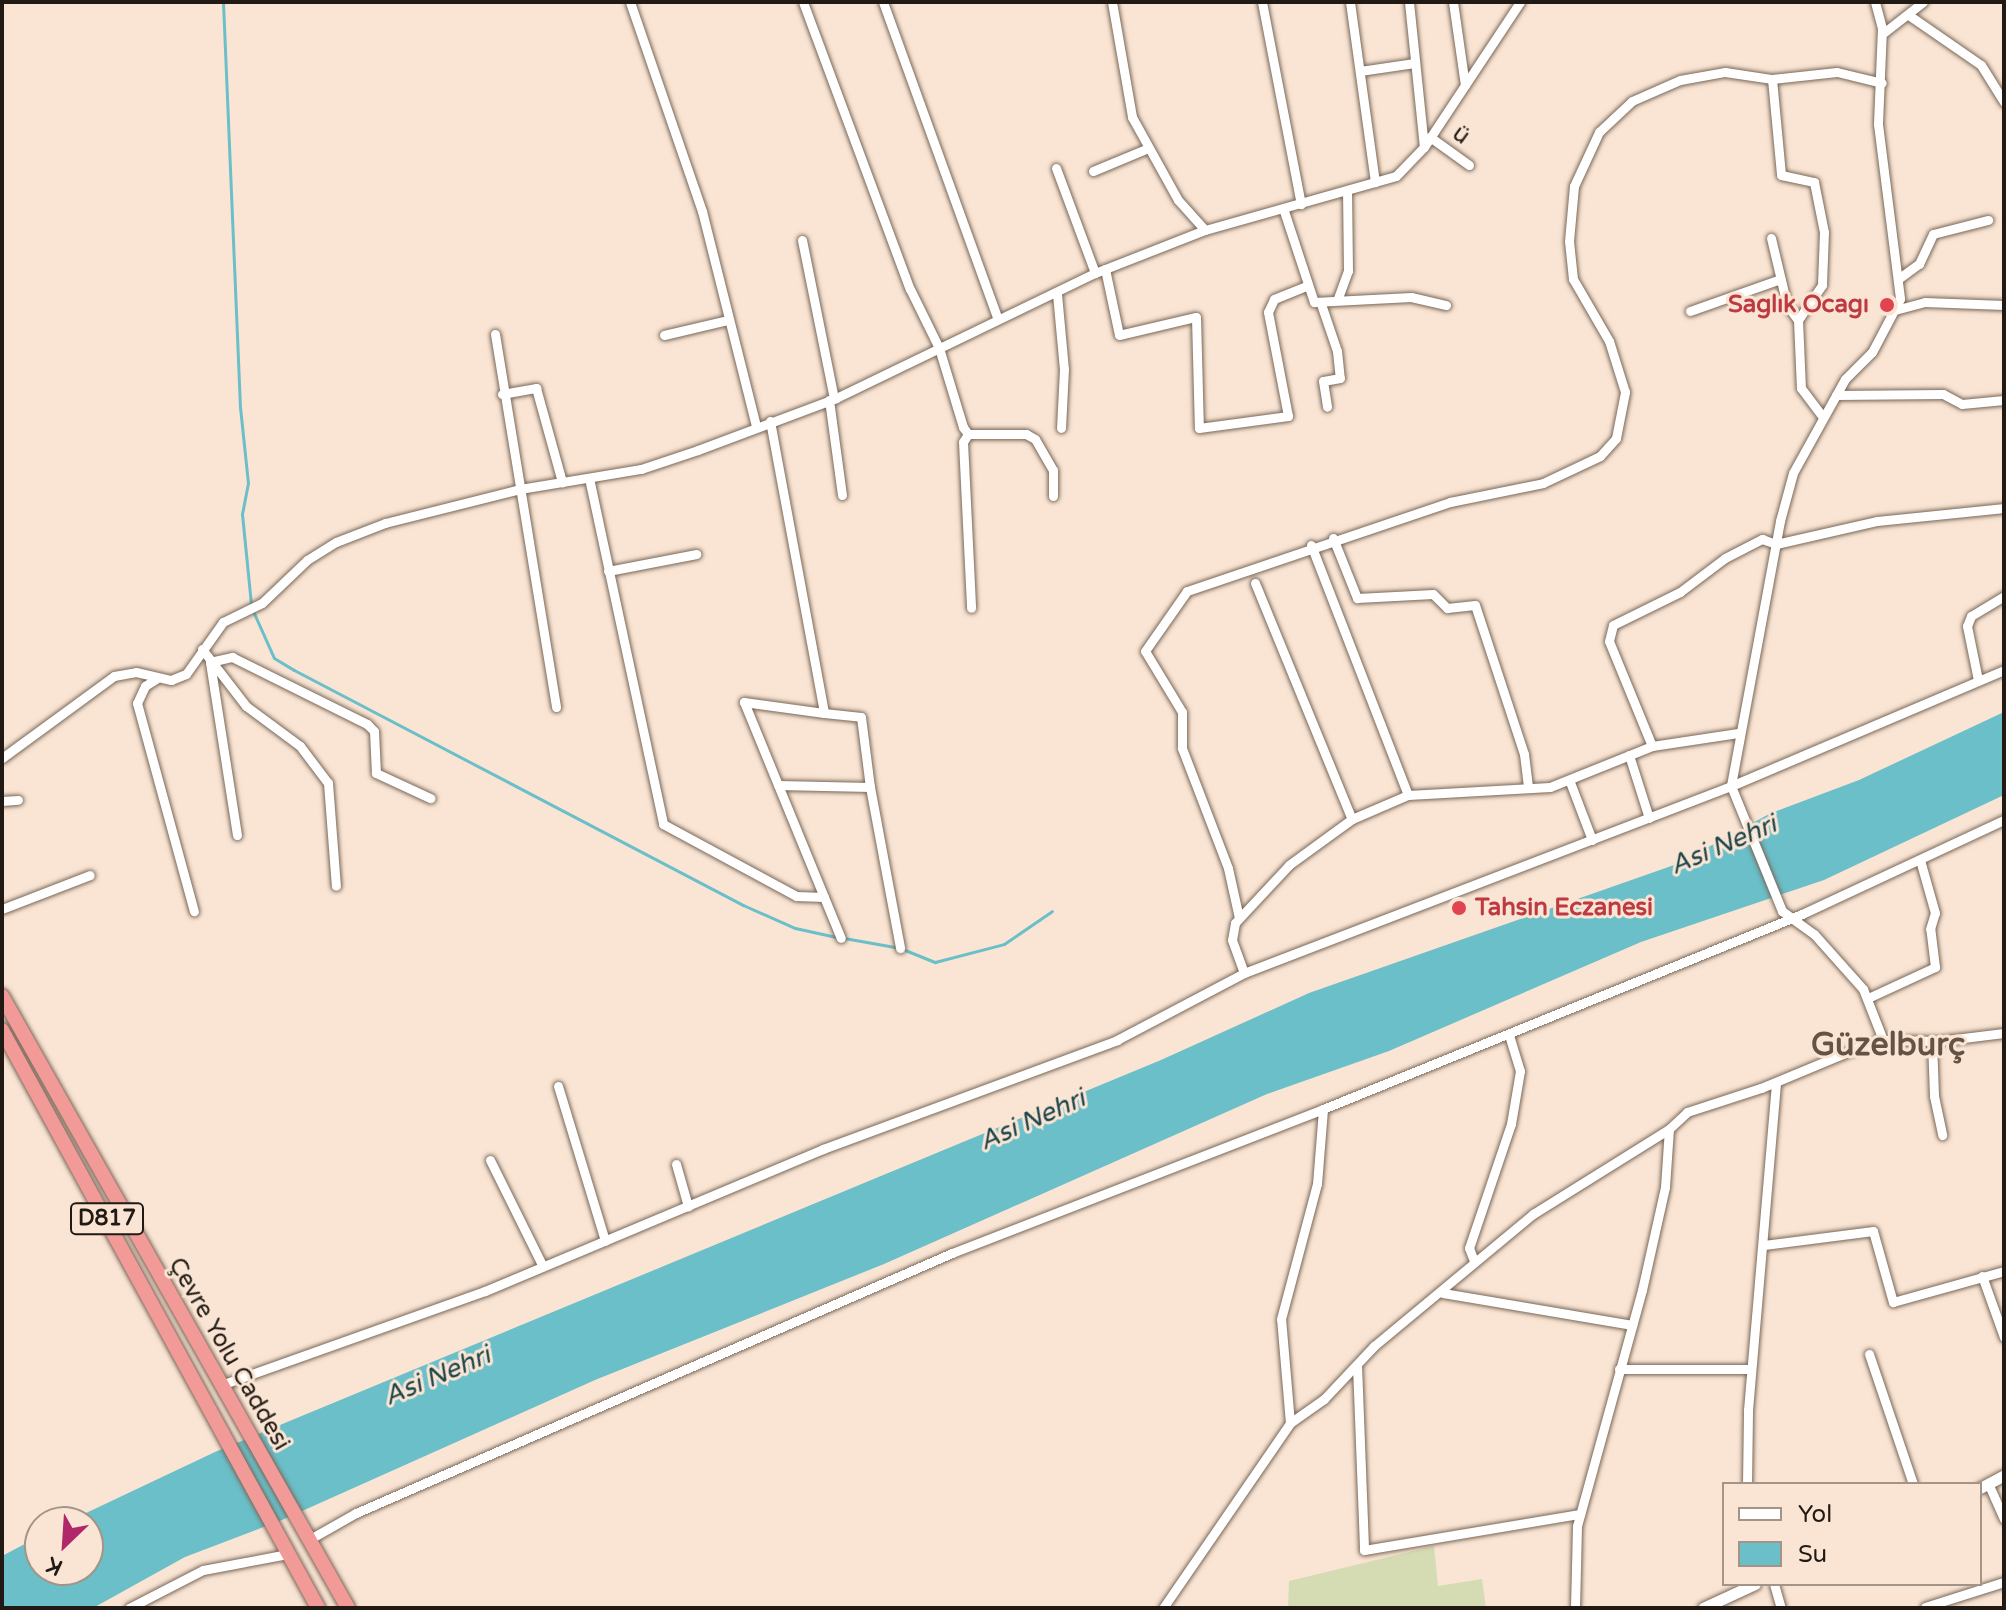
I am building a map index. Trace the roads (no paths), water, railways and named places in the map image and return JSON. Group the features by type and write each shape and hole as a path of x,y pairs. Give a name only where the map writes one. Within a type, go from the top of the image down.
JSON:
{"highway":[{"name":"Çevre Yolu Caddesi","path":"2,996 348,1608"},
{"name":"Çevre Yolu Caddesi","path":"2,1030 212,1408 318,1608"}],"street":[{"path":"630,2 702,211 756,426"},
{"path":"803,2 910,289 939,348 968,434"},
{"path":"883,2 998,319"},
{"path":"1112,2 1125,94 1146,149 1178,200 1205,230"},
{"path":"1262,2 1301,204"},
{"path":"1350,2 1375,182"},
{"path":"1409,2 1424,147"},
{"path":"1453,2 1465,85"},
{"path":"194,911 137,703 145,686 156,679 186,674 202,649 230,617 262,603 307,560 336,542 385,523 520,489 641,469 832,399 1100,271 1205,230 1284,211 1396,176 1424,147 1520,2"},
{"path":"1875,2 1882,34 1878,124 1900,299 1872,352 1836,395 1793,473 1738,733 1731,786 1782,911 1793,916 1835,956 1868,998 1883,1040"},
{"path":"1882,34 1910,16 1923,2"},
{"path":"1910,16 1981,65 2004,102"},
{"path":"1360,71 1414,63"},
{"path":"1239,918 1228,868 1182,748 1182,712 1145,651 1187,591 1311,545 1450,502 1543,483 1600,456 1616,438 1625,392 1609,341 1573,279 1570,210 1578,174 1599,132 1632,101 1680,80 1725,72 1772,79 1837,72 1882,83"},
{"path":"1772,79 1781,175 1814,182 1824,232 1822,285 1798,320"},
{"name":"ü","path":"1430,137 1469,165"},
{"path":"1093,171 1146,149"},
{"path":"1056,168 1100,271 1119,335 1196,317 1199,428 1288,416 1268,312 1274,299 1306,286"},
{"path":"1338,298 1348,271 1347,193"},
{"path":"1284,211 1306,286 1314,302 1321,304 1338,298 1411,297 1446,305"},
{"path":"1898,279 1919,264 1933,234 1988,220"},
{"path":"1771,238 1787,305 1798,320 1801,388 1823,417"},
{"path":"802,240 832,399 842,495"},
{"path":"1690,311 1781,279"},
{"path":"1057,294 1064,369 1061,428"},
{"path":"1895,310 1925,302 2004,305"},
{"path":"1321,304 1337,351 1340,378 1323,381 1327,407"},
{"path":"664,335 728,320"},
{"path":"495,334 502,394 556,707"},
{"path":"502,394 536,388 562,482"},
{"path":"1836,395 1943,394 1962,404 2004,400"},
{"path":"770,421 824,713"},
{"path":"968,434 1026,434 1035,439 1053,470 1053,496"},
{"path":"968,434 963,442 971,608"},
{"path":"589,478 663,824 796,896 824,897"},
{"path":"1652,746 1609,631 1680,592 1745,546 1762,539 1776,544 1877,521 2004,508"},
{"path":"1333,538 1357,598 1433,594 1447,608 1475,605 1524,754 1528,788"},
{"path":"1311,545 1408,795"},
{"path":"608,571 696,554"},
{"path":"1255,583 1352,819"},
{"path":"1978,680 1967,626 1971,616 2004,596"},
{"path":"202,649 246,706 300,746 328,783 336,886"},
{"path":"210,662 232,657 367,724 374,731 376,773 430,798"},
{"path":"210,662 237,835"},
{"path":"224,1392 543,1267 823,1149 1117,1040 1244,973 1731,786 2004,670"},
{"path":"2,758 114,676 136,672 156,679"},
{"path":"841,938 744,702 861,717 870,787 900,948"},
{"path":"1244,973 1232,940 1239,918 1289,865 1352,819 1408,795 1528,788 1570,782 1652,746 1738,733"},
{"path":"1629,755 1649,818"},
{"path":"1570,782 1592,840"},
{"path":"778,785 870,787"},
{"path":"2,801 18,800"},
{"path":"307,1534 952,1253 1509,1034 1793,916 2004,820"},
{"path":"1868,998 1935,967 1930,929 1935,913 1920,860"},
{"path":"2,909 90,875"},
{"path":"1163,1608 1290,1423 1324,1399 1357,1365 1443,1293 1474,1261 1533,1214 1669,1129 1687,1112 1776,1082 1883,1040 1932,1041 2004,1033"},
{"path":"1474,1261 1469,1248 1511,1124 1520,1071 1509,1034"},
{"path":"1932,1041 1934,1096 1942,1135"},
{"path":"1747,1482 1751,1369 1776,1082"},
{"path":"558,1086 605,1241"},
{"path":"1290,1423 1281,1319 1317,1184 1323,1109"},
{"path":"1575,1608 1580,1514 1632,1325 1665,1187 1669,1129"},
{"path":"490,1160 543,1267"},
{"path":"676,1164 688,1206"},
{"path":"1764,1245 1873,1231 1893,1302 2004,1271"},
{"path":"1982,1276 2004,1337"},
{"path":"1443,1293 1632,1325"},
{"path":"1869,1354 1912,1482"},
{"path":"1357,1365 1364,1550 1580,1514"},
{"path":"1619,1369 1751,1369"},
{"path":"2004,1475 1984,1485 2004,1519"},
{"path":"129,1608 203,1570 288,1554"},
{"path":"1925,1607 2004,1582"},
{"path":"1703,1608 1747,1586"},
{"path":"1775,1586 1781,1608"}],"water":[{"name":"Asi Nehri","path":"2004,712 2004,795 1824,880 1641,942 1389,1051 1267,1094 884,1264 595,1380 282,1520 185,1557 93,1608 2,1608 2,1556 24,1544 24,1586 104,1586 104,1506 101,1506 215,1452 1161,1060 1309,993 1677,864 1771,813 1859,780"}],"waterway":[{"path":"223,2 240,407 248,483 242,514 251,604"},
{"path":"253,611 274,658 294,670 743,905 795,928 836,937"},
{"path":"844,938 900,948 935,962 1004,944 1052,911"}],"place":[{"name":"Saglık Ocagı","path":"1887,305"},
{"name":"Tahsin Eczanesi","path":"1459,908"}],"district":[{"name":"Güzelburç","path":"1888,1045"}]}
